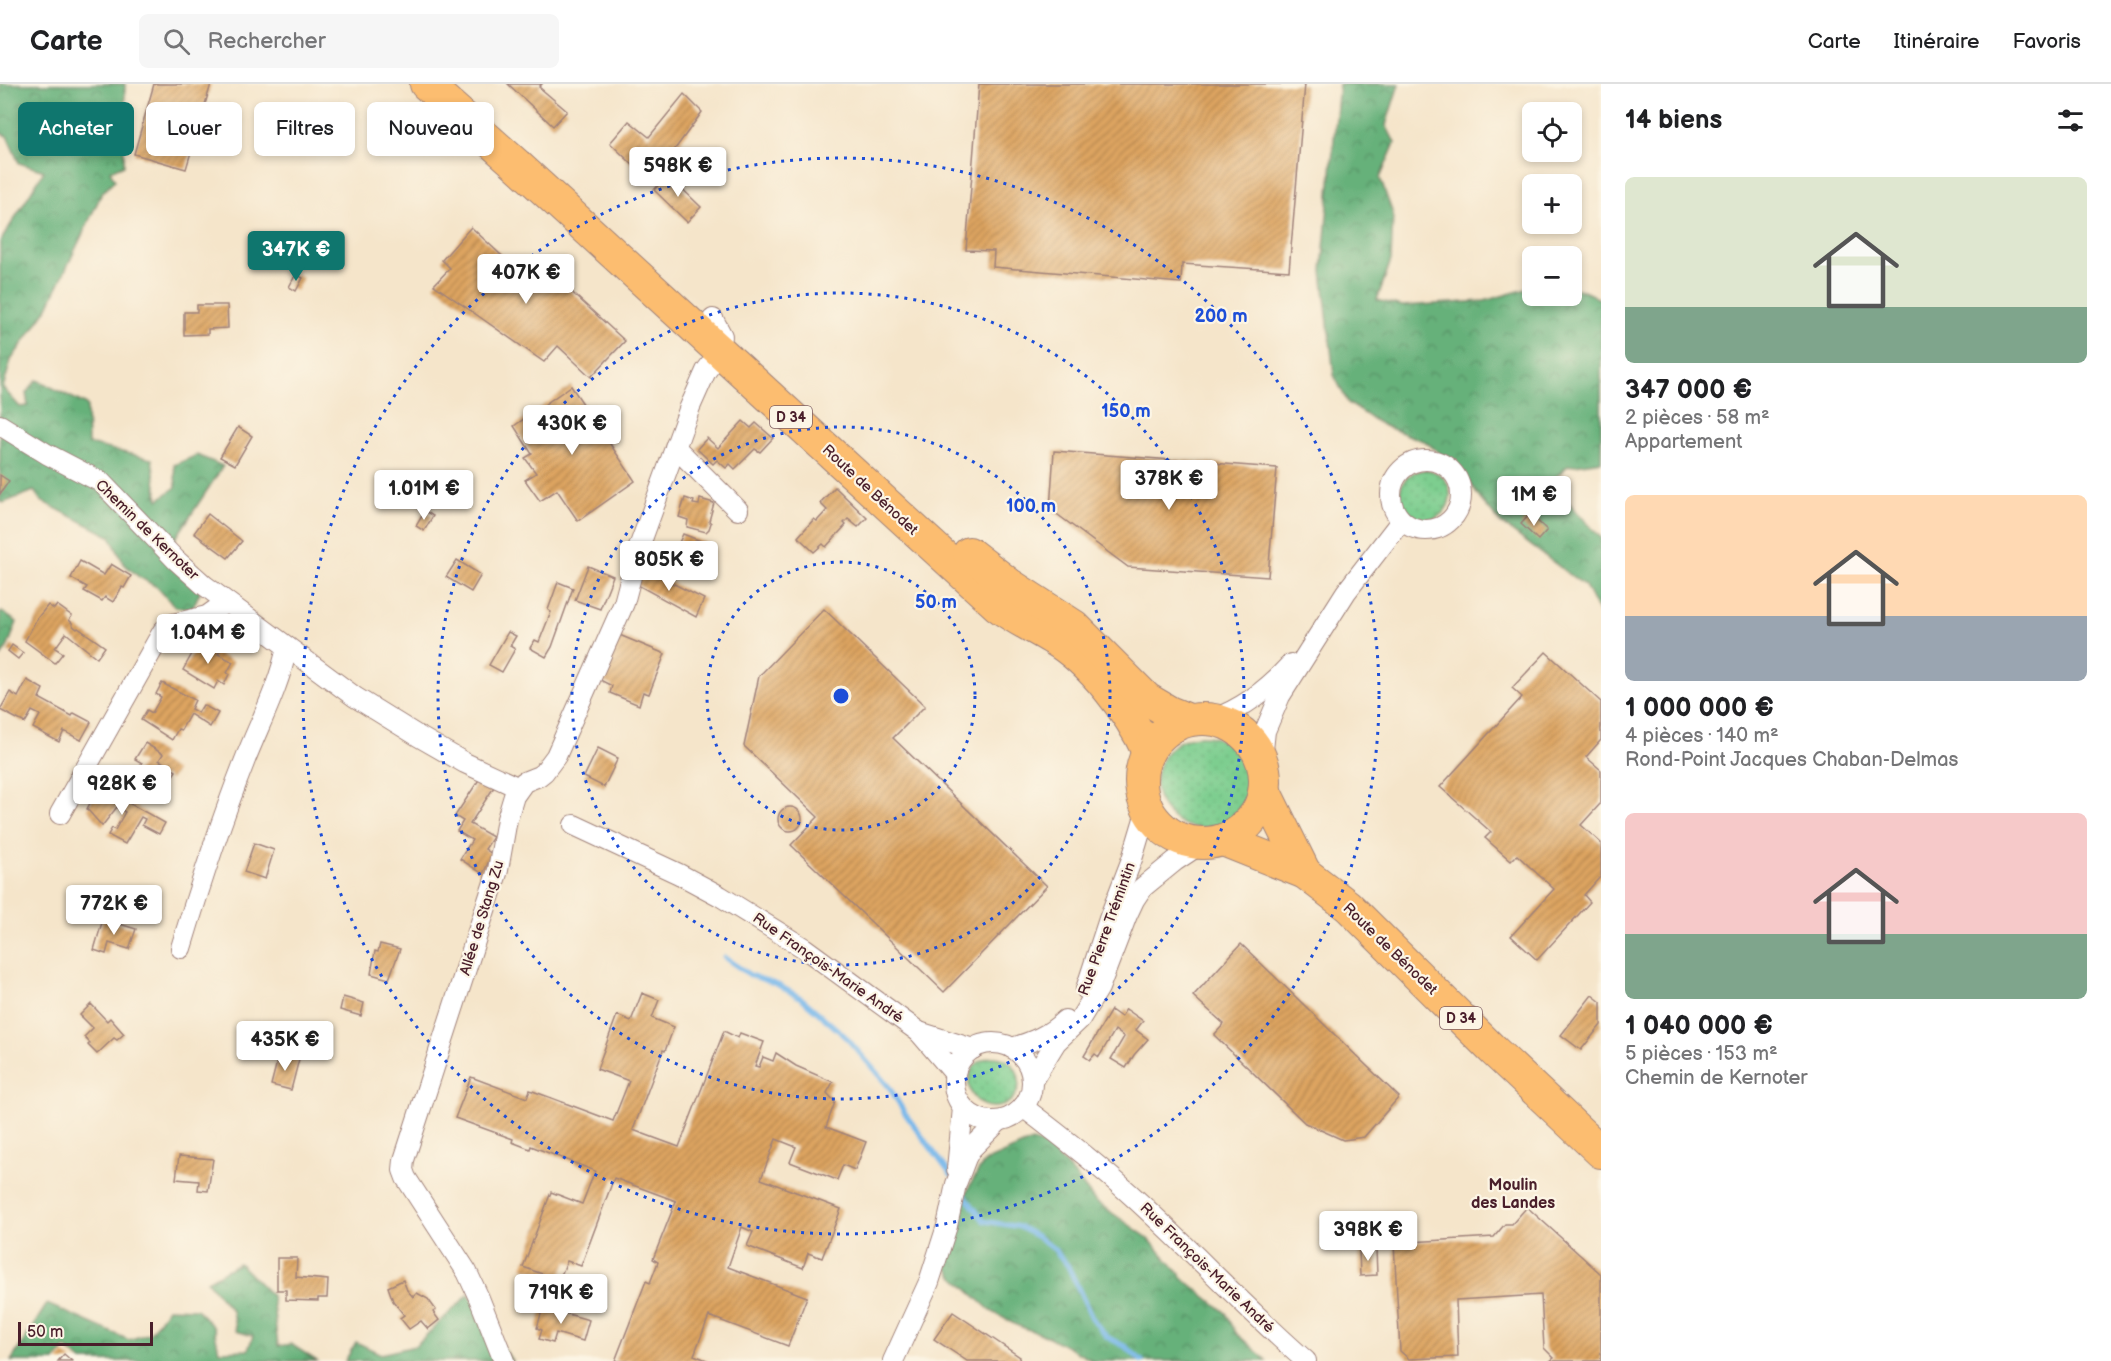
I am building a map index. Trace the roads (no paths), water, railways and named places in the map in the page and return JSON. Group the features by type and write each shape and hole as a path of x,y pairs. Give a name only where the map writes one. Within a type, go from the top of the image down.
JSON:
{"main road":[{"name":"Route de Bénodet","path":"426,84 574,216 997,605 1015,619 1054,639 1073,653 1114,697 1132,721 1148,752"},
{"name":"Route de Bénodet","path":"459,84 819,419 989,570 1085,635 1147,699 1169,712 1201,719"},
{"path":"1201,719 1229,723 1243,732 1255,744 1262,759 1266,781 1260,808 1251,822 1238,833 1212,842 1185,841 1170,834 1157,823 1147,809 1142,795 1143,765 1158,737 1172,726 1201,719"},
{"name":"Route de Bénodet","path":"1265,792 1297,852 1305,873"},
{"name":"Route de Bénodet","path":"1212,842 1305,873 1348,906 1494,1051 1601,1152"}],"street":[{"path":"441,84 453,84"},
{"path":"519,788 527,780 539,776 556,756 624,603 638,550 675,447 701,380 720,352 722,336 712,319"},
{"path":"720,352 732,351 794,407 819,419"},
{"name":"Chemin de Kernoter","path":"0,425 101,483 176,560 225,603 355,697 465,763 519,788"},
{"path":"675,447 738,510"},
{"path":"1201,719 1240,708 1267,688 1303,650 1401,521"},
{"path":"60,814 163,631 173,624 207,616 225,603"},
{"path":"1262,759 1263,740 1268,721 1280,696 1325,622"},
{"path":"181,948 230,800 277,684 287,647"},
{"name":"Allée de Stang Zu","path":"504,1361 467,1272 403,1170 429,1079 462,986 498,870 509,813 519,788"},
{"name":"Rue Pierre Trémintin","path":"1012,1048 1049,1033 1078,1006 1132,859 1147,809"},
{"name":"Rue François-Marie André","path":"574,825 679,874 804,948 919,1032 955,1074"},
{"name":"Rue Pierre Trémintin","path":"1032,1081 1056,1042 1080,1019 1095,996 1134,900 1142,888 1175,861 1212,842"},
{"name":"Rue François-Marie André","path":"919,1032 972,1049"},
{"path":"988,1043 997,1043 1012,1048 1026,1062 1032,1081 1031,1092 1023,1107 1010,1118 999,1121 986,1121 973,1117 963,1108 956,1095 955,1074 962,1059 972,1049 988,1043"},
{"name":"Rue François-Marie André","path":"1023,1107 1091,1159 1131,1194 1234,1295 1306,1361"},
{"path":"893,1361 932,1272 947,1226 956,1184 963,1108"},
{"path":"956,1184 971,1149 999,1121"}],"waterway":[{"path":"725,958 750,975 778,985 801,998 845,1036 889,1087 906,1115 951,1175"},
{"path":"961,1191 984,1221 1020,1227 1054,1249 1068,1266 1093,1320 1107,1337 1126,1347 1142,1361"}],"district":[{"name":"Moulin des Landes","path":"1513,1194"}]}
